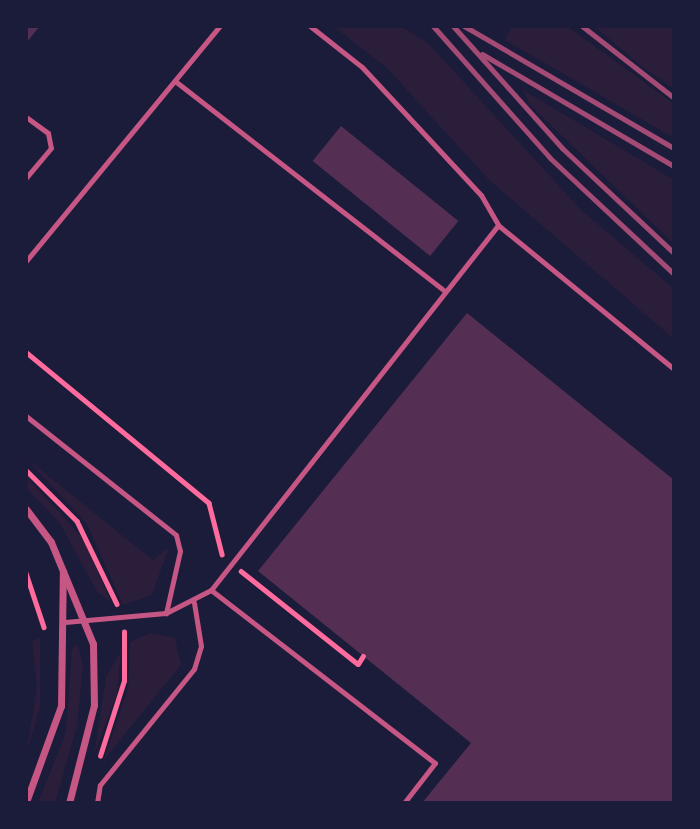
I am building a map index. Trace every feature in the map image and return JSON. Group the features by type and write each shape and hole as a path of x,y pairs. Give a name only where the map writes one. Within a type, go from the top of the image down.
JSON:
{"street":[{"path":"26,509 63,569 87,621 94,705 69,803"},
{"path":"26,802 58,723 65,622 63,569"}],"lane":[{"path":"26,261 220,26"},
{"path":"310,26 362,67 481,195 498,225 674,369"},
{"path":"175,81 443,290"},
{"path":"26,117 48,133 51,148 26,178"},
{"path":"65,622 166,613 194,603 211,590 443,290 498,225"},
{"path":"26,416 176,535 180,551 166,613"},
{"path":"211,590 435,763 404,803"},
{"path":"97,803 111,771 194,669 201,646 194,603"}],"path":[{"path":"26,352 209,503 222,556 358,664 363,656"},
{"path":"26,573 45,639"}],"shaded area":[{"path":"333,26 401,26 428,43 581,210 674,289 674,339 489,180 386,67"},
{"path":"512,26 567,26 674,104 674,138 505,40"},
{"path":"594,26 674,26 674,89 641,66"},
{"path":"523,90 674,180 674,244 529,104"},
{"path":"26,458 153,560 169,547 152,595 123,605 87,524"},
{"path":"26,476 83,538 111,602 97,592 60,523 26,488"},
{"path":"150,633 175,638 181,665 103,761 128,689 130,642"},
{"path":"40,638 40,707 26,755 37,688 32,641"},
{"path":"78,644 83,667 77,726 55,803 38,803 66,732 72,649"},
{"path":"121,651 117,694 94,755 106,677"}],"building":[{"path":"26,26 40,26 26,43"},
{"path":"341,126 458,221 430,256 313,161"},
{"path":"467,313 674,480 674,803 422,803 471,743 258,571"}],"railway":[{"path":"433,26 550,158 674,274"},
{"path":"453,26 562,148 674,253"},
{"path":"464,26 674,148"},
{"path":"582,26 674,98"},
{"path":"482,54 674,166"}]}
